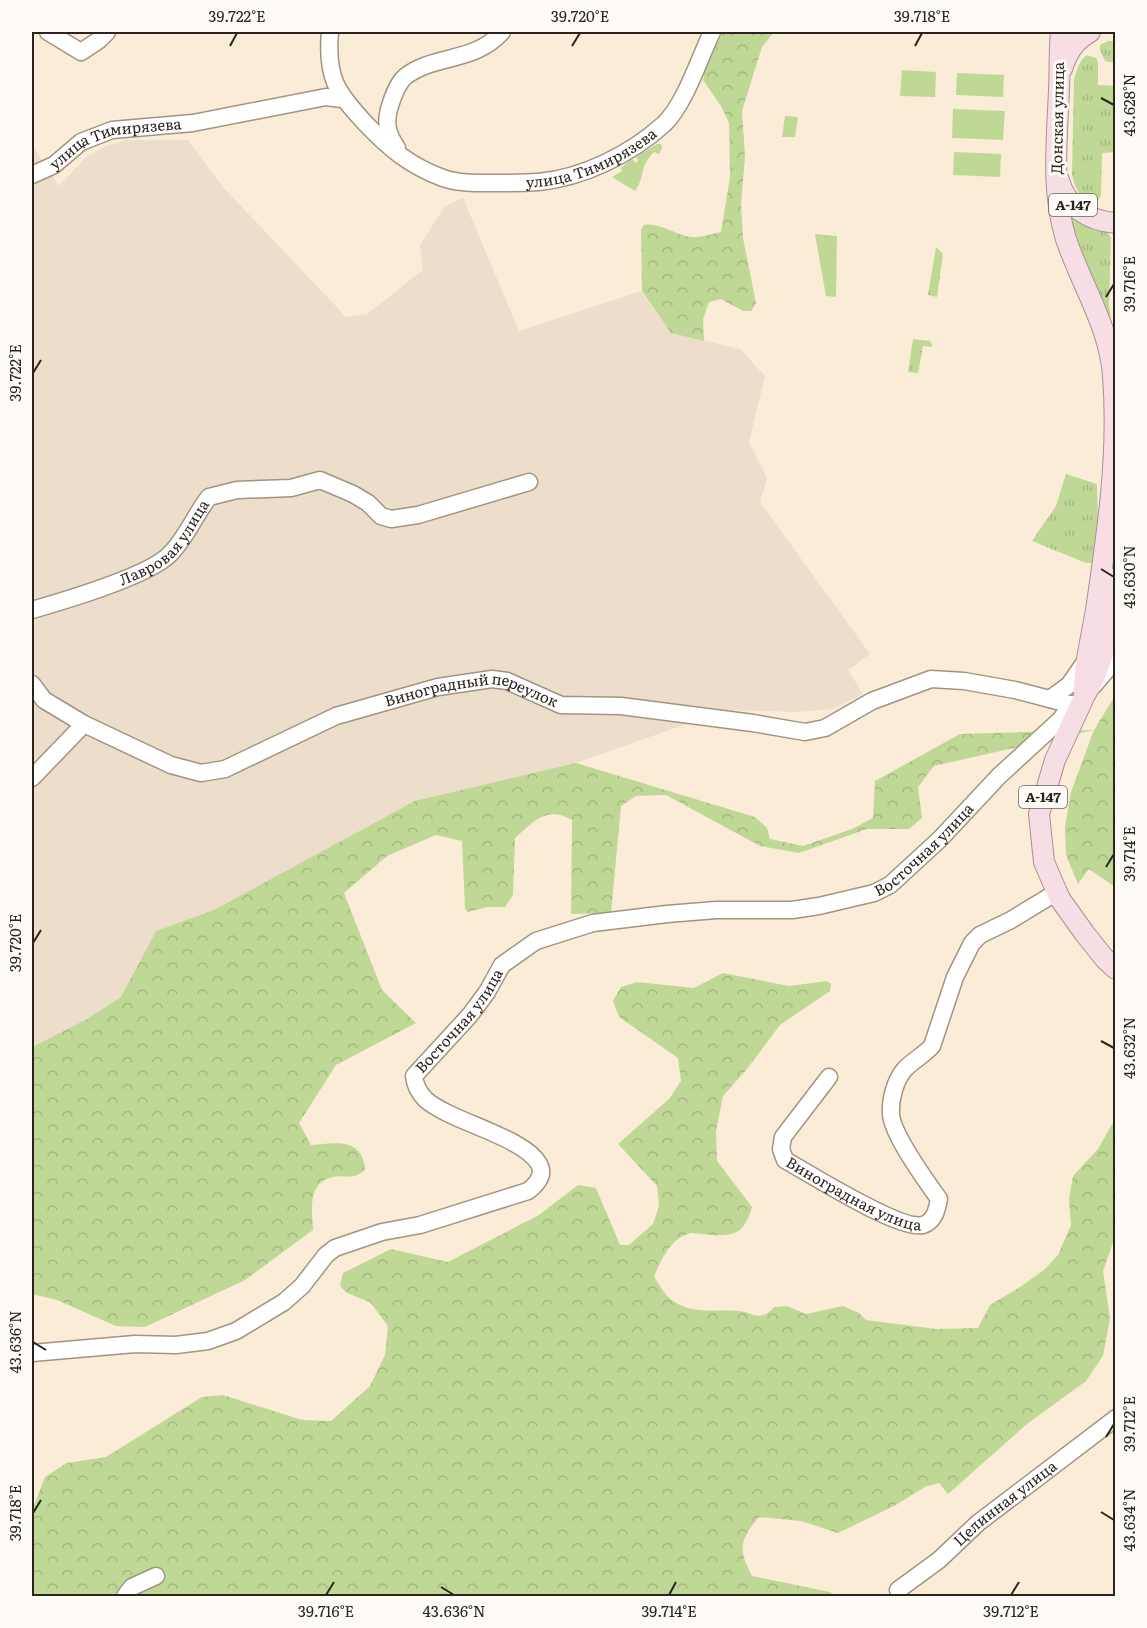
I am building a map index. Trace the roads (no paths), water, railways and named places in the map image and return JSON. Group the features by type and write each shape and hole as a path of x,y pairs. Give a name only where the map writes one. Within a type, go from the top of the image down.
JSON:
{"main road":[{"name":"Донская улица","path":"1061,32 1056,163 1059,211 1065,238 1098,319 1113,373 1114,417 1107,534 1089,656 1079,702"},
{"name":"А-147","path":"1060,81 1070,49 1090,32"},
{"name":"А-147","path":"1056,163 1060,186 1073,205 1092,218 1116,223"},
{"name":"А-147","path":"1116,578 1079,702 1056,760 1039,814 1044,862 1057,892 1085,934 1116,969"},
{"name":"А-147","path":"1079,702 1094,679 1116,617"}],"street":[{"path":"48,32 81,52 107,32"},
{"name":"улица Тимирязева","path":"330,32 328,55 332,74 342,99 390,149 412,164 445,178 472,183 540,182 586,171 648,137 666,122 680,104 712,32"},
{"name":"улица Тимирязева","path":"412,164 395,146 387,129 391,104 405,77 424,67 458,58 486,46 502,32"},
{"name":"улица Тимирязева","path":"32,175 54,165 81,142 112,130 193,123 326,97 342,99"},
{"name":"Лавровая улица","path":"32,609 154,567 170,555 209,496 237,490 291,488 320,480 353,494 368,503 381,516 391,519 418,515 529,482"},
{"path":"1050,699 1069,685 1089,656"},
{"path":"1079,702 1116,659"},
{"name":"Виноградный переулок","path":"84,723 171,765 201,773 225,769 336,716 438,687 492,680 507,681 561,705 621,706 805,732 825,728 872,701 931,679 964,681 1016,690 1050,699 1079,702"},
{"path":"32,684 44,700 84,723 32,778"},
{"name":"Восточная улица","path":"32,1353 135,1344 176,1345 208,1341 237,1331 284,1302 302,1286 326,1255 335,1248 382,1232 440,1219 528,1191 537,1184 541,1170 538,1162 506,1139 440,1109 426,1100 415,1084 414,1076 470,1015 487,992 502,965 509,958 536,941 593,923 716,910 792,910 874,894 890,885 904,873 999,776 1079,702"},
{"name":"Виноградная улица","path":"829,1077 783,1137 781,1149 785,1160 884,1216 911,1226 924,1224 932,1219 937,1210 939,1198 925,1180 899,1136 891,1116 896,1084 904,1069 932,1046 955,977 972,944 980,935 1011,920 1057,892"},
{"name":"Целинная улица","path":"897,1590 939,1560 978,1523 1116,1418"},
{"path":"125,1596 132,1587 156,1576"}]}
